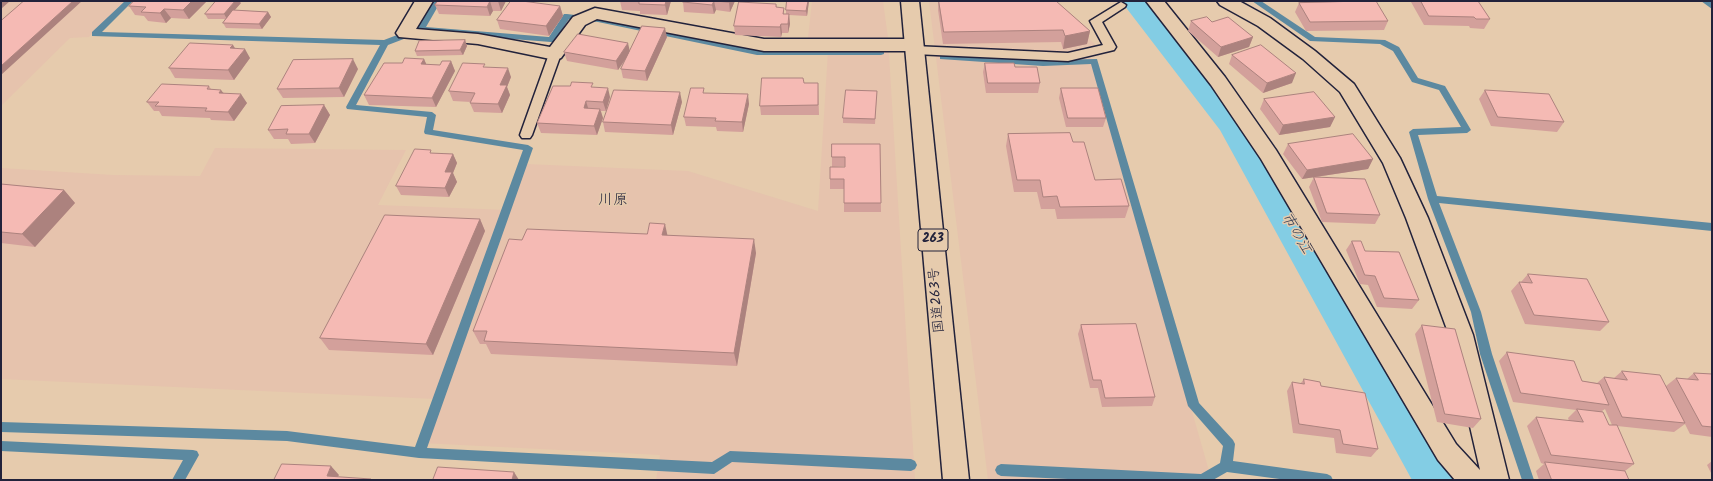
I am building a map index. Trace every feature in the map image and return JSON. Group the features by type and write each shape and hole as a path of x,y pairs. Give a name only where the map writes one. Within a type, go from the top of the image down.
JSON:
{"main road":[{"path":"424,1 405,33 478,39 555,54 587,17 764,45 914,48"},
{"name":"国道263号","path":"910,1 956,480"},
{"path":"1155,1 1218,81 1269,155 1447,452 1472,480"},
{"path":"1226,1 1264,22 1309,55 1347,88 1393,163 1417,218 1460,335 1496,480"}],"lane":[{"path":"914,48 1068,56 1110,47 1096,21 1121,5"},
{"path":"526,135 555,54"}],"shaded area":[{"path":"1,1 125,1 89,37 70,38 1,106"},
{"path":"812,1 883,1 888,38 915,480 656,480 660,455 421,443 435,399 1,379 1,168 113,175 200,176 215,148 406,150 378,205 508,210 526,164 688,171 818,211 828,51 807,47"},
{"path":"929,1 1046,1 1097,46 1090,53 1211,478 988,480"}],"building":[{"path":"24,1 73,1 1,66 1,21"},
{"path":"134,1 192,1 183,10 164,9 160,13 141,12 146,7 129,6"},
{"path":"216,1 235,1 224,14 205,14"},
{"path":"438,1 490,1 487,7 435,5"},
{"path":"511,1 560,6 546,26 497,20"},
{"path":"625,1 666,1 665,5 639,4 639,2"},
{"path":"714,1 712,5 683,2"},
{"path":"787,1 808,1 806,11 786,10"},
{"path":"939,1 1056,1 1090,31 1065,36 1063,30 944,32"},
{"path":"1376,1 1388,21 1310,22 1299,3"},
{"path":"1421,1 1478,1 1490,19 1476,19 1474,17 1429,16"},
{"path":"739,2 776,4 776,7 784,8 783,14 789,14 788,24 781,24 780,27 734,26"},
{"path":"233,10 268,12 259,24 223,23"},
{"path":"1207,17 1212,22 1228,17 1253,37 1221,47 1191,21"},
{"path":"642,26 665,28 645,71 621,69"},
{"path":"578,34 628,43 616,61 564,52"},
{"path":"465,40 460,50 415,51 419,41"},
{"path":"190,43 233,45 230,48 245,49 228,70 169,68"},
{"path":"1261,45 1296,73 1267,83 1232,55"},
{"path":"405,58 424,59 421,64 440,65 442,61 451,61 432,98 364,95 384,63 402,63"},
{"path":"353,59 339,88 277,89 293,60"},
{"path":"463,63 485,64 483,67 508,68 500,85 507,85 498,104 470,103 475,93 449,91"},
{"path":"985,63 1014,63 1015,67 1037,67 1040,83 988,83"},
{"path":"762,78 803,78 804,83 818,83 818,105 760,106"},
{"path":"572,82 593,83 591,87 608,88 603,102 586,101 584,108 600,109 594,126 537,123 553,86 570,86"},
{"path":"162,84 209,86 207,89 221,90 219,93 241,94 228,112 205,111 207,108 155,106 159,102 147,102"},
{"path":"691,88 704,88 703,93 748,94 742,122 715,121 716,118 684,117"},
{"path":"1061,88 1098,88 1106,118 1068,118"},
{"path":"614,90 680,92 671,125 603,122"},
{"path":"846,90 877,91 875,119 843,118"},
{"path":"1485,90 1549,94 1564,122 1498,117"},
{"path":"1314,92 1335,117 1283,125 1264,99"},
{"path":"324,105 309,134 286,134 288,129 268,130 281,106"},
{"path":"1070,133 1073,142 1084,142 1095,180 1121,179 1129,206 1060,207 1057,196 1043,197 1040,180 1017,180 1008,134"},
{"path":"1353,134 1373,159 1307,170 1288,144"},
{"path":"832,144 880,144 881,203 844,203 844,179 830,179 830,167 845,167 845,157 832,157"},
{"path":"415,149 431,150 430,153 453,154 445,172 452,172 445,188 396,186"},
{"path":"1314,177 1365,179 1380,215 1327,213"},
{"path":"1,184 64,190 22,234 1,232"},
{"path":"385,215 480,219 426,344 320,338"},
{"path":"650,223 665,224 662,235 754,239 734,353 484,341 487,331 473,331 509,239 522,240 527,229 647,234"},
{"path":"1352,241 1361,241 1365,251 1399,252 1419,300 1384,298 1375,276 1365,275"},
{"path":"1528,274 1587,279 1609,322 1534,315 1519,282 1532,283"},
{"path":"1136,324 1155,397 1105,398 1101,380 1093,380 1081,325"},
{"path":"1422,325 1455,329 1481,419 1445,414"},
{"path":"1507,352 1574,361 1582,381 1600,384 1609,405 1521,393"},
{"path":"1622,371 1660,375 1685,423 1622,417 1604,377 1627,380"},
{"path":"1694,373 1712,374 1712,427 1702,426 1676,378 1698,380"},
{"path":"1304,379 1320,382 1321,386 1365,393 1378,449 1343,444 1340,430 1299,424 1292,382 1304,384"},
{"path":"1577,409 1603,412 1609,425 1617,425 1634,464 1551,455 1536,417 1583,422"},
{"path":"1545,462 1625,471 1629,480 1552,480"},
{"path":"282,464 331,466 327,476 371,479 274,480"},
{"path":"438,467 514,472 512,480 433,480"}],"waterway":[{"path":"129,1 95,34 385,43"},
{"path":"421,29 437,1"},
{"name":"市の江","path":"1135,1 1174,48 1233,125 1435,480"},
{"path":"1256,1 1313,39 1382,42 1396,49 1415,80 1442,88 1467,130 1413,132 1433,199"},
{"path":"1705,1 1712,7"},
{"path":"421,29 551,40 567,16 598,20 757,52 881,52"},
{"path":"385,43 421,29"},
{"path":"385,43 350,107 432,115 428,132 528,148 419,453"},
{"path":"943,57 1043,63 1094,61 1194,406 1229,444 1226,466"},
{"path":"1433,199 1712,227"},
{"path":"1433,199 1476,312 1486,354 1528,480"},
{"path":"1,427 287,436 419,453"},
{"path":"1,446 193,455 178,480"},
{"path":"419,453 714,468 730,456 911,465"},
{"path":"1001,470 1202,480 1226,466"},
{"path":"1226,466 1327,480"}],"district":[{"name":"川原","path":"613,201"}]}
